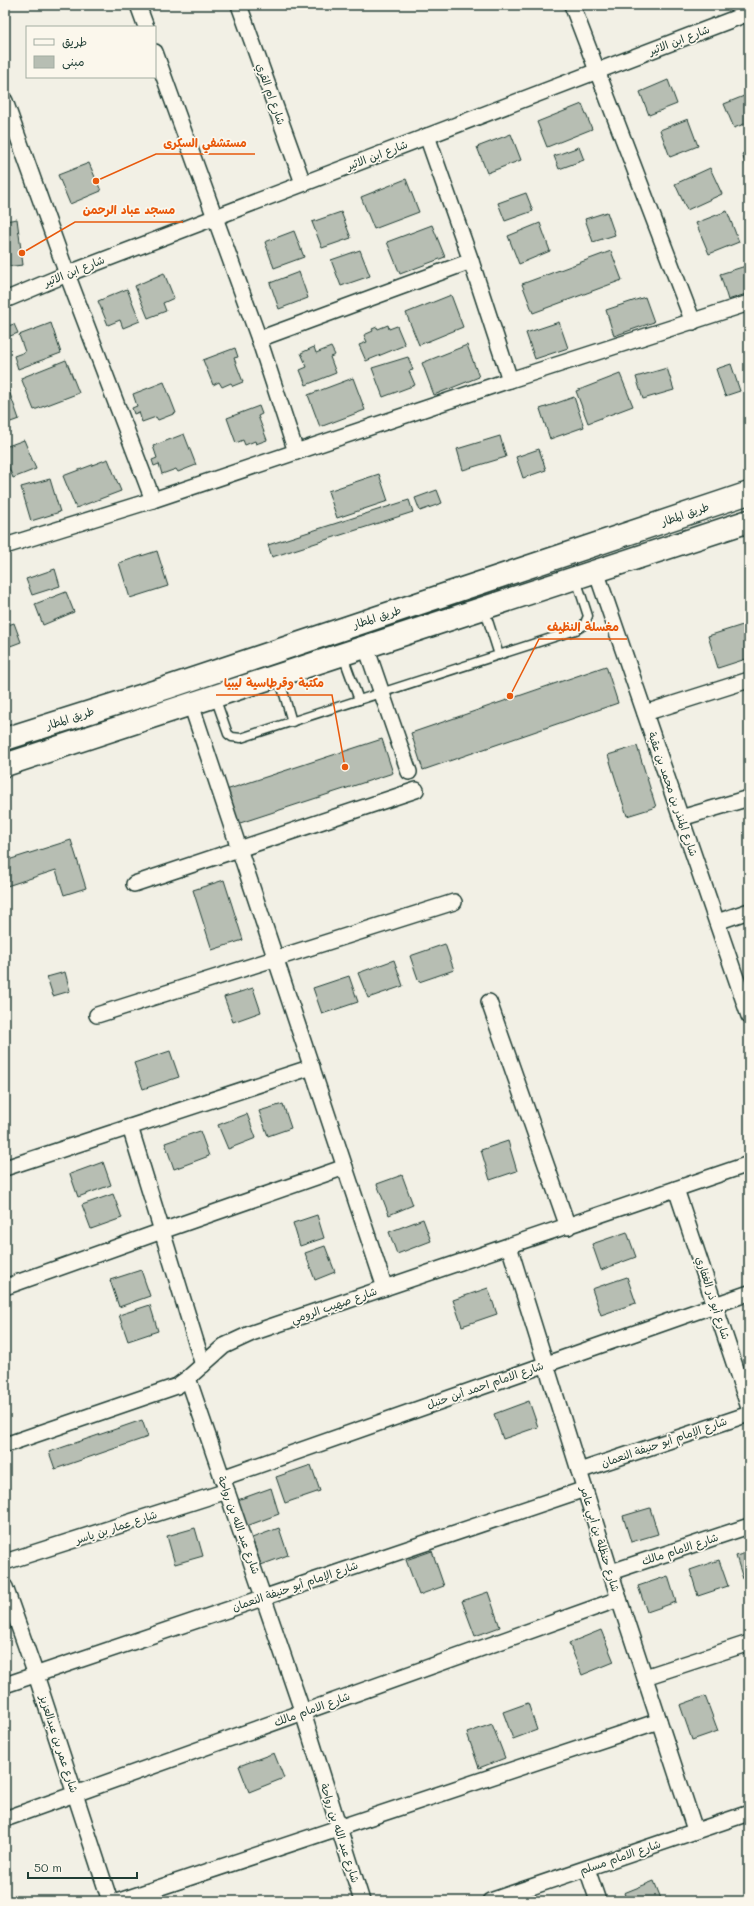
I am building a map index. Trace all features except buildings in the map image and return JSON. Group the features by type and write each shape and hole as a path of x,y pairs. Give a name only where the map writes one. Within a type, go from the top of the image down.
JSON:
{"highway":[{"name":"طريق المطار","path":"5,739 169,687 749,493"},
{"path":"5,765 749,522"}],"street":[{"path":"138,5 146,26"},
{"name":"شارع ام القري","path":"239,5 303,183"},
{"path":"572,5 694,322"},
{"name":"شارع ابن الاثير","path":"5,300 67,274 749,13"},
{"path":"156,55 259,339 296,452"},
{"path":"5,101 67,274 153,500"},
{"path":"427,136 471,261 510,380"},
{"path":"259,339 471,261"},
{"path":"5,546 153,500 510,380 694,322 749,303"},
{"name":"شارع المنذر بن محمد بن عقبة","path":"596,571 749,1016"},
{"path":"366,647 409,772"},
{"path":"645,713 749,680"},
{"path":"191,704 385,1288"},
{"path":"134,884 416,790"},
{"path":"681,818 749,798"},
{"path":"97,1015 454,902"},
{"path":"717,922 749,911"},
{"path":"489,1002 568,1227"},
{"path":"5,1168 312,1067"},
{"path":"130,1127 203,1365"},
{"name":"شارع صهيب الرومي","path":"5,1445 177,1386 224,1346 252,1333 568,1227 749,1164"},
{"path":"5,1287 345,1167"},
{"name":"شارع أبو ذر الغفاري","path":"676,1189 749,1408"},
{"name":"شارع حنظلة بن أبي عامر","path":"509,1246 619,1599 695,1830"},
{"name":"شارع الامام احمد أبن حنبل","path":"225,1485 546,1363 749,1294"},
{"name":"شارع عبد الله بن رواحة","path":"188,1378 303,1713 362,1901"},
{"name":"شارع الإمام أبو حنيفة النعمان","path":"579,1471 749,1414"},
{"name":"شارع عمار بن ياسر","path":"5,1562 225,1485"},
{"name":"شارع الإمام أبو حنيفة النعمان","path":"5,1685 264,1596 585,1489"},
{"name":"شارع الامام مالك","path":"611,1572 749,1526"},
{"name":"شارع عمر بن عبدالعزيز","path":"5,1587 36,1675 110,1901"},
{"name":"شارع الامام مالك","path":"5,1819 619,1599"},
{"path":"645,1677 749,1643"},
{"path":"119,1901 659,1721"},
{"name":"شارع الامام مسلم","path":"490,1901 695,1830 749,1813"},
{"path":"587,1868 598,1901"}],"lane":[{"path":"215,696 225,729 232,737 242,738 576,630 584,625 588,616 588,610 576,578"},
{"path":"484,608 499,655"},
{"path":"343,654 359,700"},
{"path":"279,675 292,722"}],"place":[{"name":"مستشفي السكرى","path":"96,181"},
{"name":"مسجد عباد الرحمن","path":"22,253"},
{"name":"مغسلة النظيف","path":"510,696"},
{"name":"مكتبة وقرطاسية ليبيا","path":"345,767"}]}
